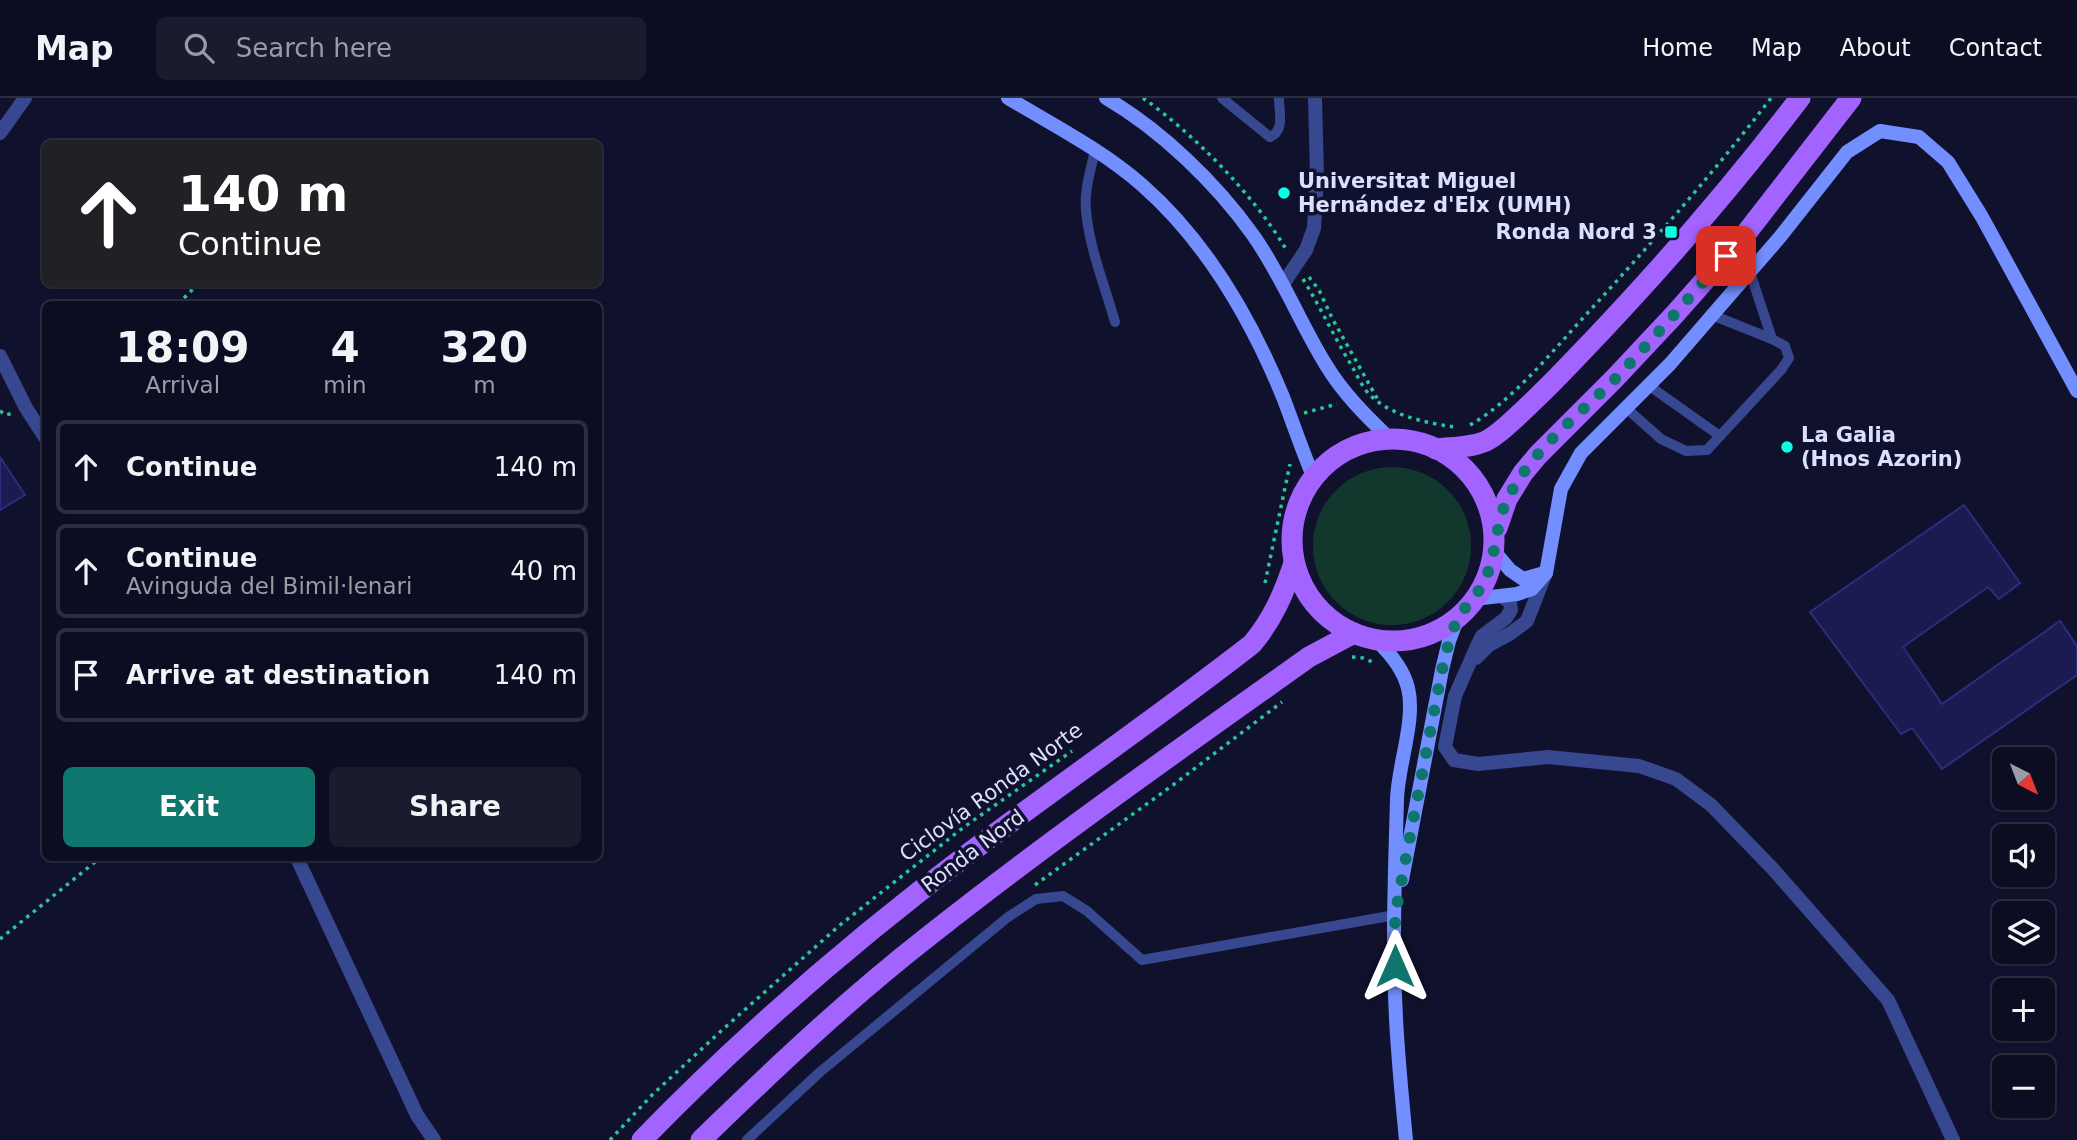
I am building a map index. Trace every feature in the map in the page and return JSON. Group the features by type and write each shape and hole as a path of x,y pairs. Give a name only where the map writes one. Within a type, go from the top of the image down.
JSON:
{"main road":[{"path":"1008,98 1095,150 1142,185 1180,224 1216,271 1254,334 1313,476"},
{"path":"1106,98 1170,143 1211,185 1253,235 1283,284 1327,367 1356,406 1388,437"},
{"path":"1436,449 1475,444 1490,439 1553,382 1682,243 1800,98"},
{"path":"1497,528 1489,503 1474,480 1456,462 1436,449 1388,437 1359,442 1321,466 1313,476 1297,510 1292,532 1294,564 1315,602 1330,618 1354,633 1376,640 1406,642 1440,630 1458,617 1474,599 1488,572 1497,528 1507,499 1523,473 1615,378 1744,236 1852,98"},
{"path":"1474,599 1517,594 1532,589 1546,573 1561,489 1581,453 1670,363 1780,237 1847,152 1880,131 1919,137 1948,162 1987,226 2077,391"},
{"path":"1493,551 1522,579 1546,573"},
{"name":"Ronda Nord","path":"642,1140 743,1041 855,943 971,851 1252,643 1272,618 1294,564"},
{"path":"1395,915 1442,670 1458,617"},
{"name":"Ronda Nord","path":"701,1140 833,1015 925,939 1035,854 1298,665 1354,633"},
{"path":"1376,640 1402,672 1408,690 1409,719 1397,794 1395,915 1395,1016 1406,1140"}],"street":[{"path":"0,133 25,98"},
{"path":"1283,284 1306,250 1314,228 1317,176 1315,98"},
{"path":"0,356 26,408 42,433"},
{"path":"1470,665 1489,645 1527,621 1546,573"},
{"path":"1502,596 1510,602 1511,610 1506,618 1482,636 1455,696 1445,747 1454,760 1478,764 1548,757 1639,766 1676,779 1711,805 1773,869 1888,1000 1953,1140"},
{"path":"298,861 416,1115 434,1140"}],"lane":[{"path":"1222,98 1270,137 1280,130 1279,98"},
{"path":"1095,150 1087,185 1086,209 1115,322"},
{"path":"1750,272 1772,339"},
{"path":"1626,408 1661,439 1686,451 1707,450 1720,436 1788,358 1785,346 1712,315"},
{"path":"1648,385 1720,436"},
{"path":"747,1140 820,1072 1008,917 1036,900 1063,896 1087,911 1142,960 1395,915"}],"path":[{"path":"1469,425 1493,409 1572,330 1715,168 1771,98"},
{"path":"1309,277 1319,290 1379,402"},
{"path":"181,301 195,287"},
{"path":"1369,394 1386,407 1409,416 1456,428"},
{"path":"1263,589 1291,465 1288,456"},
{"path":"1341,660 1363,658 1382,669"},
{"path":"1030,889 1286,699"},
{"name":"Ciclovía Ronda Norte","path":"610,1140 652,1095 840,925 964,827 1074,750"},
{"path":"1,939 96,861"}],"green space":[{"path":"1392,467 1422,473 1448,490 1465,516 1471,546 1465,576 1448,602 1422,619 1392,625 1362,619 1336,602 1319,576 1313,546 1319,516 1336,490 1362,473"}],"building":[{"path":"0,457 25,495 0,510"},
{"path":"1964,505 2020,583 1999,599 1988,587 1903,647 1942,704 2060,621 2077,646 2077,675 1942,769 1912,728 1901,734 1810,612"}],"place":[{"name":"Universitat Miguel Hernández d'Elx (UMH)","path":"1284,193"},
{"name":"Ronda Nord 3","path":"1671,232"},
{"name":"La Galia (Hnos Azorin)","path":"1787,447"}],"route":[{"path":"1395,966 1395,915 1442,670 1458,617 1474,599 1492,561 1497,528 1507,499 1538,455 1615,378 1726,256"}]}
